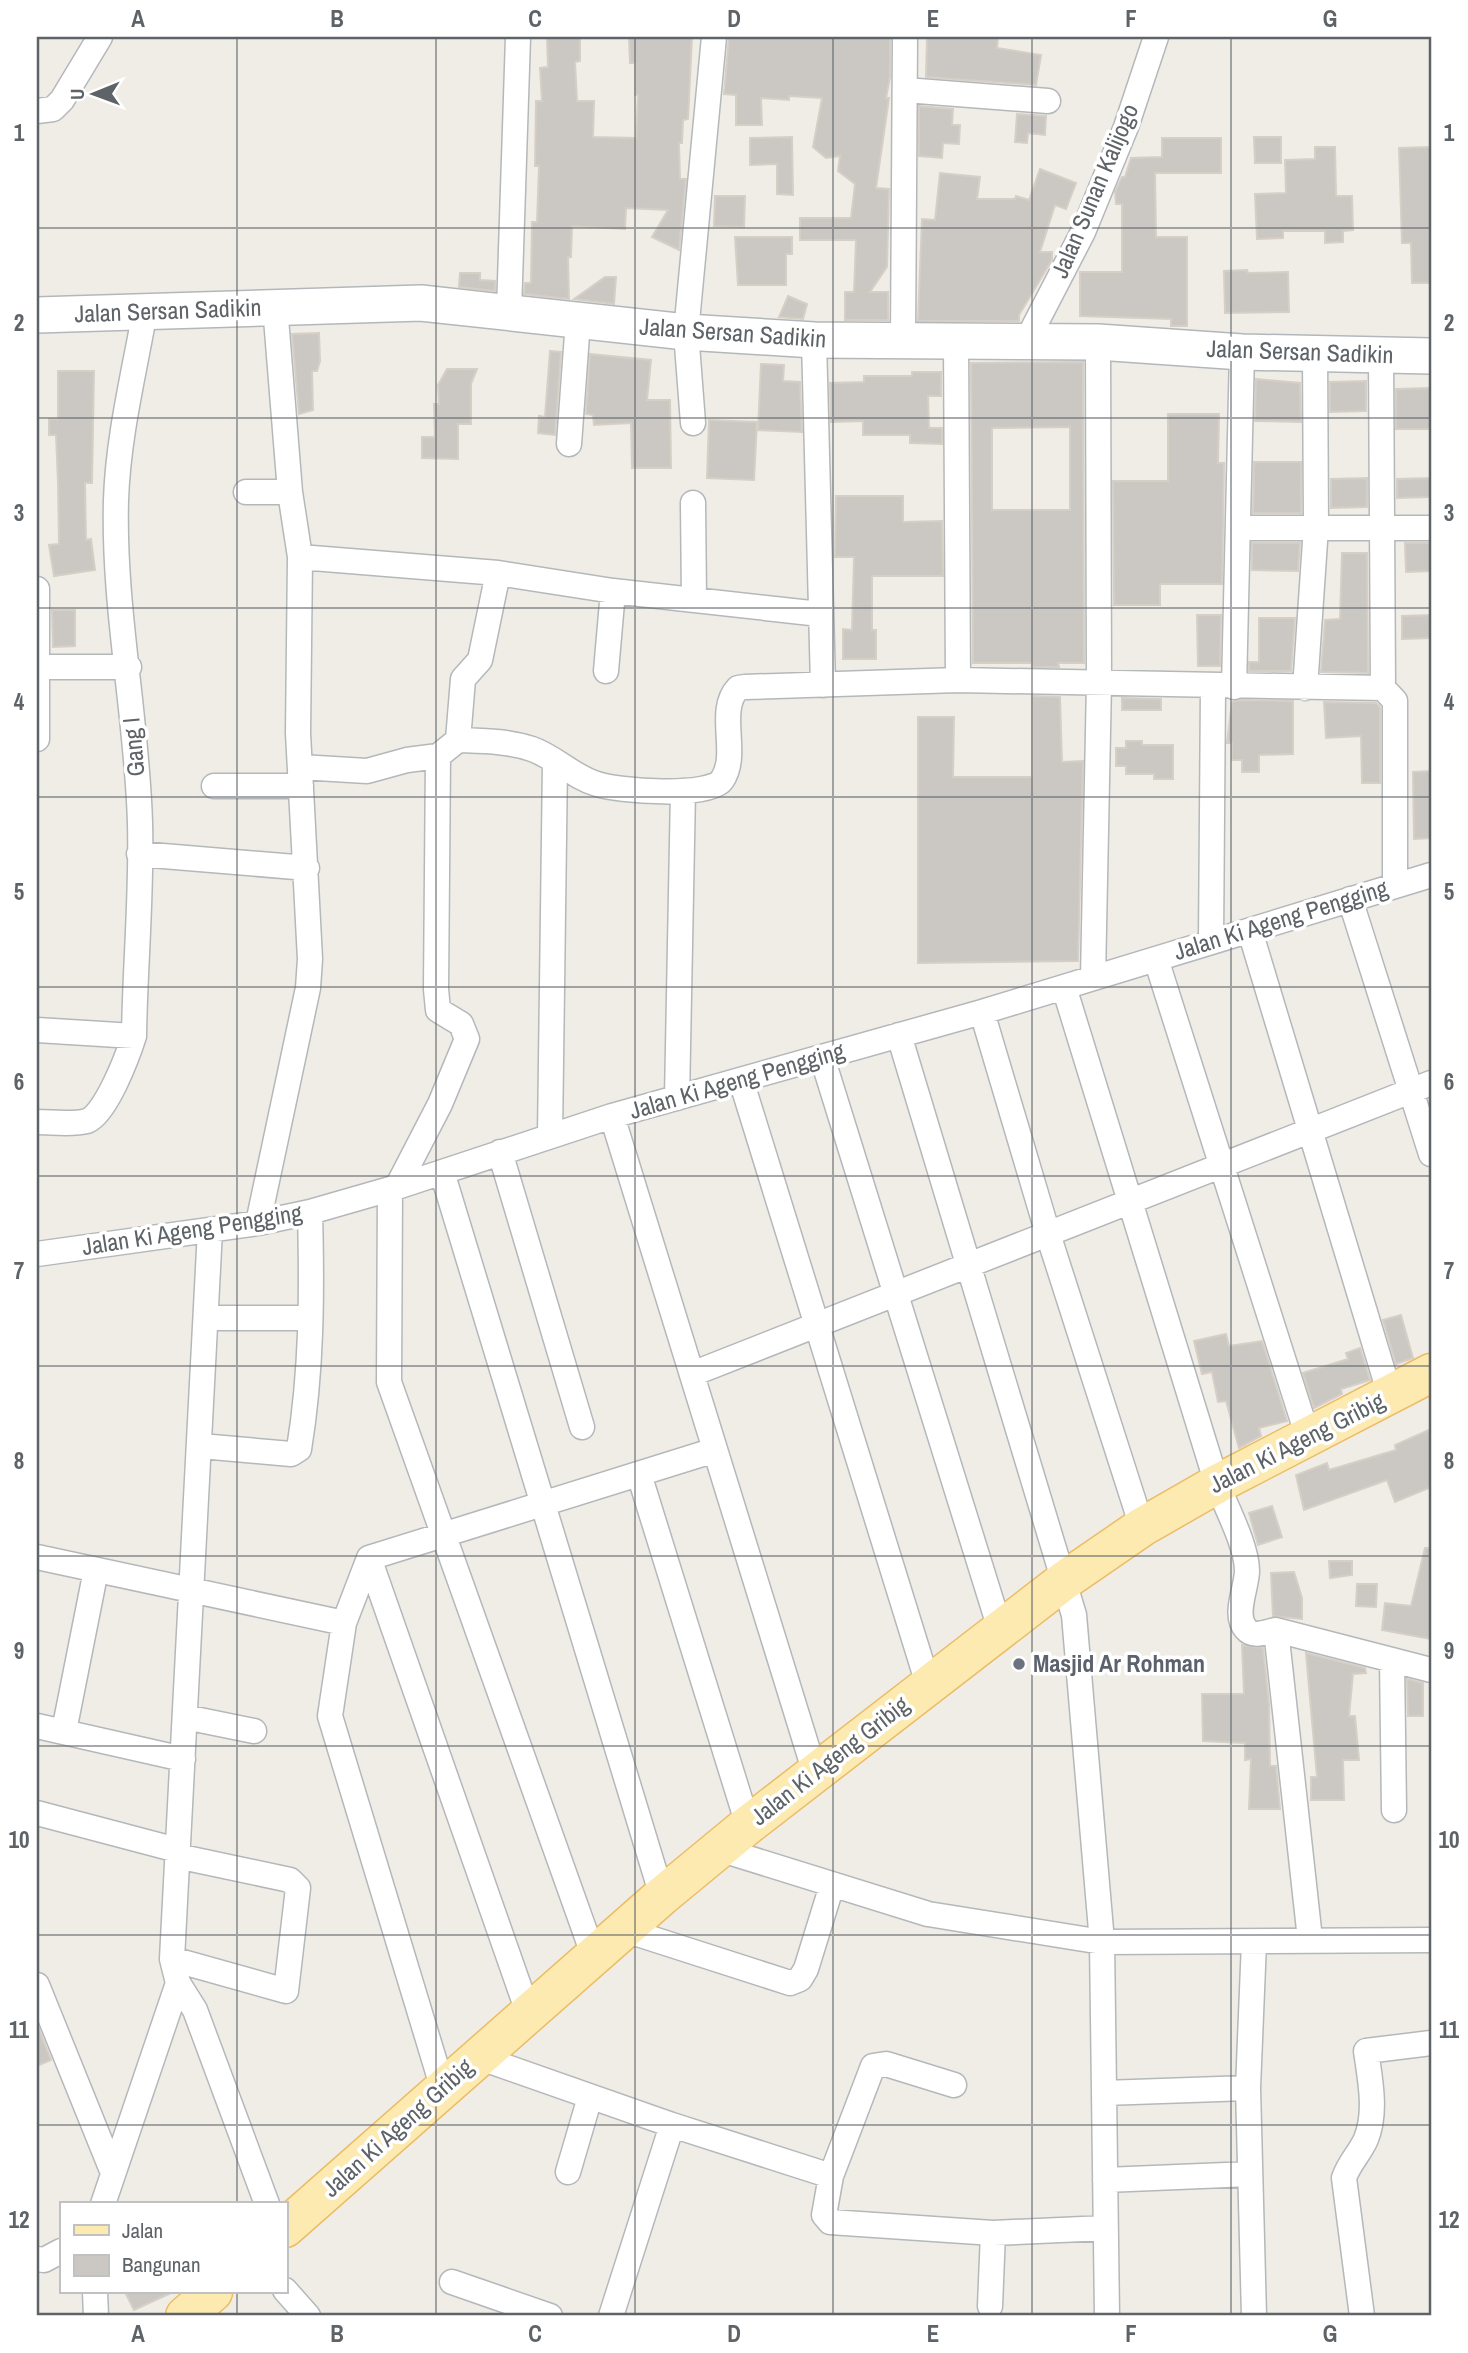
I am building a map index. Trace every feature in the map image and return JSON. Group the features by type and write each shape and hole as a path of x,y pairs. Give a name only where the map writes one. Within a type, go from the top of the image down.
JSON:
{"main road":[{"name":"Jalan Sersan Sadikin","path":"37,315 421,303 686,332 814,340 1098,342 1242,352 1431,356"},
{"name":"Jalan Ki Ageng Gribig","path":"287,2226 622,1929 748,1825 1065,1580 1142,1527 1217,1484 1431,1373"},
{"path":"185,2316 211,2294"}],"street":[{"path":"37,111 53,109 62,100 100,37"},
{"path":"509,311 517,37"},
{"path":"694,423 686,332 714,37"},
{"path":"903,339 905,37"},
{"name":"Jalan Sunan Kalijogo","path":"1026,342 1083,232 1126,127 1156,37"},
{"path":"905,90 1048,101"},
{"path":"258,1223 308,988 307,868 301,777 300,557 290,492 275,306"},
{"name":"Gang I","path":"37,1122 83,1122 96,1116 128,1056 134,1036 139,854 138,773 118,576 116,499 125,422 145,311"},
{"path":"569,444 578,321"},
{"path":"814,340 823,685"},
{"path":"956,342 958,680"},
{"path":"1093,978 1099,682 1098,342"},
{"path":"1211,942 1223,687 1238,528 1242,352"},
{"path":"1305,688 1317,527 1315,353"},
{"path":"1381,355 1383,688 1395,701 1395,885"},
{"path":"246,492 290,492"},
{"path":"693,503 694,600"},
{"path":"1238,528 1431,528"},
{"path":"300,557 498,573 613,591 820,614"},
{"path":"458,740 463,680 480,660 498,573"},
{"path":"37,589 37,739"},
{"path":"606,671 613,591"},
{"path":"38,667 129,667"},
{"path":"214,786 367,771 407,760 438,756 458,740 514,744 534,750 598,785 682,791 710,788 722,780 728,763 730,701 738,688 958,680 1383,688"},
{"path":"438,756 437,1004 443,1014 465,1027 467,1039 440,1104 394,1188 389,1382 593,1954"},
{"path":"550,1136 555,762"},
{"path":"677,1098 682,791"},
{"path":"139,854 307,868"},
{"name":"Jalan Ki Ageng Pengging","path":"37,1254 258,1223 310,1212 394,1188 612,1116 982,1012 1431,875"},
{"path":"1350,899 1421,1087 1431,1154"},
{"path":"1250,931 1390,1395"},
{"path":"1156,959 1308,1437"},
{"path":"1064,987 1217,1484 1246,1562 1241,1614 1243,1625 1247,1632 1255,1634 1276,1630 1431,1670"},
{"path":"982,1012 1048,1234 1142,1527"},
{"path":"37,1030 134,1036"},
{"path":"898,1035 1074,1615 1102,1942 1107,2316"},
{"path":"822,1057 1000,1629"},
{"path":"741,1080 928,1685"},
{"path":"692,1374 1421,1087"},
{"path":"612,1116 815,1773"},
{"path":"500,1152 582,1427"},
{"path":"442,1172 662,1896"},
{"path":"201,1446 291,1454 299,1449 306,1404 310,1318 310,1212"},
{"path":"104,2202 175,1971 177,1853 201,1446 210,1230"},
{"path":"206,1318 310,1318"},
{"path":"369,1558 715,1450"},
{"path":"639,1474 748,1825"},
{"path":"37,1557 344,1623"},
{"path":"369,1558 344,1623 330,1716 443,2089"},
{"path":"369,1558 528,2012"},
{"path":"64,1731 96,1570"},
{"path":"1276,1630 1310,1940"},
{"path":"1392,1660 1394,1810"},
{"path":"184,1717 254,1731"},
{"path":"37,1726 183,1759"},
{"path":"37,1813 177,1853 290,1880 298,1888 286,1991 175,1971"},
{"path":"719,1849 928,1914 1102,1942 1431,1940"},
{"path":"622,1929 790,1983 800,1979 806,1969 832,1885"},
{"path":"1254,1942 1248,2088 1254,2316"},
{"path":"175,1971 195,2010 266,2202"},
{"path":"37,1985 113,2173"},
{"path":"1362,2316 1344,2178 1368,2132 1372,2096 1366,2051 1431,2043"},
{"path":"478,2057 672,2125 831,2176"},
{"path":"954,2085 886,2064 873,2066 831,2176 824,2215 830,2222 993,2233 1105,2228"},
{"path":"1104,2093 1248,2088"},
{"path":"568,2172 590,2096"},
{"path":"611,2316 672,2125"},
{"path":"1105,2180 1250,2174"},
{"path":"990,2306 993,2233"},
{"path":"37,2259 44,2260 60,2252"},
{"path":"452,2282 550,2316"},
{"path":"287,2292 308,2316"},
{"path":"95,2294 96,2316"}],"building":[{"path":"547,37 580,37 580,61 575,62 577,101 594,101 593,137 636,138 638,95 635,95 635,63 630,63 629,37 692,37 688,119 683,120 682,143 679,143 680,179 686,179 679,250 652,237 668,210 626,208 625,229 572,226 571,257 568,257 569,299 524,294 525,283 531,283 532,222 537,222 539,166 535,166 536,101 542,101 540,68 548,67"},
{"path":"729,37 890,37 890,77 886,98 889,98 876,188 889,189 887,267 870,292 888,292 888,320 845,320 845,292 854,292 856,240 800,240 800,218 851,218 855,184 838,171 840,156 826,158 813,147 822,98 761,98 762,125 736,125 736,95 724,94"},
{"path":"927,37 998,37 997,48 1041,55 1036,85 926,77"},
{"path":"919,106 953,109 952,125 960,125 959,144 943,143 942,158 919,156"},
{"path":"1017,114 1046,116 1045,135 1028,133 1027,143 1015,142"},
{"path":"792,137 793,195 777,194 777,164 750,165 750,138"},
{"path":"1254,137 1281,137 1281,163 1255,163"},
{"path":"1162,138 1221,138 1221,173 1155,173 1156,237 1187,237 1187,326 1171,326 1171,319 1080,316 1080,272 1122,272 1122,204 1116,204 1115,192 1122,177 1125,177 1131,158 1162,157"},
{"path":"1315,147 1335,147 1336,196 1352,196 1353,230 1343,231 1343,242 1325,243 1325,231 1283,231 1283,238 1257,239 1255,194 1286,193 1285,160 1315,159"},
{"path":"1431,147 1431,283 1412,283 1411,243 1402,243 1399,148"},
{"path":"1040,169 1076,183 1066,209 1055,205 1040,252 1052,252 1052,260 1019,315 1019,321 918,321 922,219 935,220 940,173 980,177 977,199 1015,199 1016,196 1029,200"},
{"path":"715,196 745,196 744,227 714,226"},
{"path":"735,237 792,237 792,254 786,254 786,285 738,285"},
{"path":"1247,270 1248,273 1288,272 1289,312 1225,313 1224,271"},
{"path":"460,273 480,273 480,280 495,281 495,291 459,287"},
{"path":"605,277 616,277 614,304 574,299"},
{"path":"788,296 807,304 803,319 779,317"},
{"path":"319,333 320,361 317,371 312,371 313,410 299,414 292,334"},
{"path":"550,351 561,352 555,435 538,433 539,416 545,417"},
{"path":"590,354 651,360 647,400 670,400 671,468 632,468 631,423 594,425 593,415 586,414"},
{"path":"1083,362 1084,663 1032,667 1032,663 973,663 971,363","holes":["1070,427 1070,510 992,510 992,428"]},
{"path":"761,364 784,365 783,381 800,382 802,432 758,430"},
{"path":"447,369 477,369 471,384 471,424 458,424 458,459 422,458 422,437 435,437 434,404 439,404 438,385"},
{"path":"58,371 94,371 92,483 85,483 86,540 91,539 95,570 54,576 49,545 59,544 58,483 56,435 49,435 49,419 58,419"},
{"path":"912,372 941,372 941,396 928,396 929,428 942,428 942,444 910,443 910,435 863,435 863,421 831,422 830,383 864,382 864,376 912,376"},
{"path":"1256,379 1300,383 1301,422 1255,421"},
{"path":"1366,381 1366,411 1330,412 1330,382"},
{"path":"1430,388 1431,429 1396,429 1396,389"},
{"path":"1168,414 1219,414 1218,463 1224,463 1222,584 1160,584 1160,605 1114,605 1113,481 1168,481"},
{"path":"709,420 757,422 754,480 707,478"},
{"path":"1254,462 1301,462 1301,513 1253,513"},
{"path":"1367,478 1367,507 1331,508 1331,479"},
{"path":"1431,478 1431,497 1397,498 1397,479"},
{"path":"836,496 903,496 903,522 942,521 943,576 872,576 872,630 876,630 876,659 843,659 843,629 852,630 854,557 835,557"},
{"path":"1252,543 1300,543 1298,571 1252,570"},
{"path":"1405,543 1431,543 1431,571 1406,572"},
{"path":"1342,553 1367,553 1368,673 1321,672 1325,620 1340,619"},
{"path":"52,610 75,610 75,646 53,647"},
{"path":"1197,615 1221,615 1220,666 1198,666"},
{"path":"1431,615 1431,638 1402,639 1402,616"},
{"path":"1259,618 1295,618 1291,671 1249,671 1249,662 1259,662"},
{"path":"1032,696 1060,697 1062,762 1083,761 1078,961 918,963 918,717 954,717 953,777 1032,777"},
{"path":"1122,698 1161,699 1161,710 1122,710"},
{"path":"1293,701 1293,754 1259,755 1259,772 1242,772 1242,760 1232,760 1232,743 1227,743 1232,702"},
{"path":"1324,702 1376,703 1380,707 1380,783 1362,783 1361,736 1326,738"},
{"path":"1126,741 1142,741 1142,745 1173,745 1173,779 1154,779 1154,774 1126,774 1126,766 1116,766 1116,748 1126,748"},
{"path":"1431,771 1431,838 1414,839 1413,772"},
{"path":"1401,1315 1413,1358 1396,1364 1383,1320"},
{"path":"1226,1334 1229,1346 1262,1341 1287,1421 1259,1428 1261,1436 1239,1448 1226,1401 1218,1402 1212,1372 1202,1374 1194,1341"},
{"path":"1360,1348 1370,1380 1341,1389 1342,1394 1314,1408 1303,1373 1348,1359 1346,1353"},
{"path":"1431,1429 1431,1487 1395,1502 1387,1480 1304,1510 1296,1475 1327,1463 1329,1470 1396,1450 1395,1445"},
{"path":"1272,1506 1282,1537 1258,1545 1249,1513"},
{"path":"1425,1548 1431,1548 1431,1639 1382,1630 1385,1603 1411,1606"},
{"path":"1329,1561 1352,1561 1352,1575 1330,1578"},
{"path":"1294,1572 1302,1598 1302,1619 1273,1616 1271,1573"},
{"path":"1357,1584 1377,1584 1376,1607 1356,1606"},
{"path":"1242,1645 1263,1648 1269,1704 1270,1766 1276,1766 1280,1809 1249,1809 1251,1759 1245,1760 1245,1743 1203,1741 1202,1694 1244,1694"},
{"path":"1306,1653 1365,1668 1366,1673 1353,1674 1349,1716 1355,1716 1359,1760 1343,1760 1344,1800 1311,1800 1311,1777 1317,1777"},
{"path":"1407,1679 1423,1683 1423,1716 1408,1716"},
{"path":"37,2024 51,2060 37,2066"},
{"path":"126,2294 169,2294 134,2310"}],"place":[{"name":"Masjid Ar Rohman","path":"1019,1664"}]}
